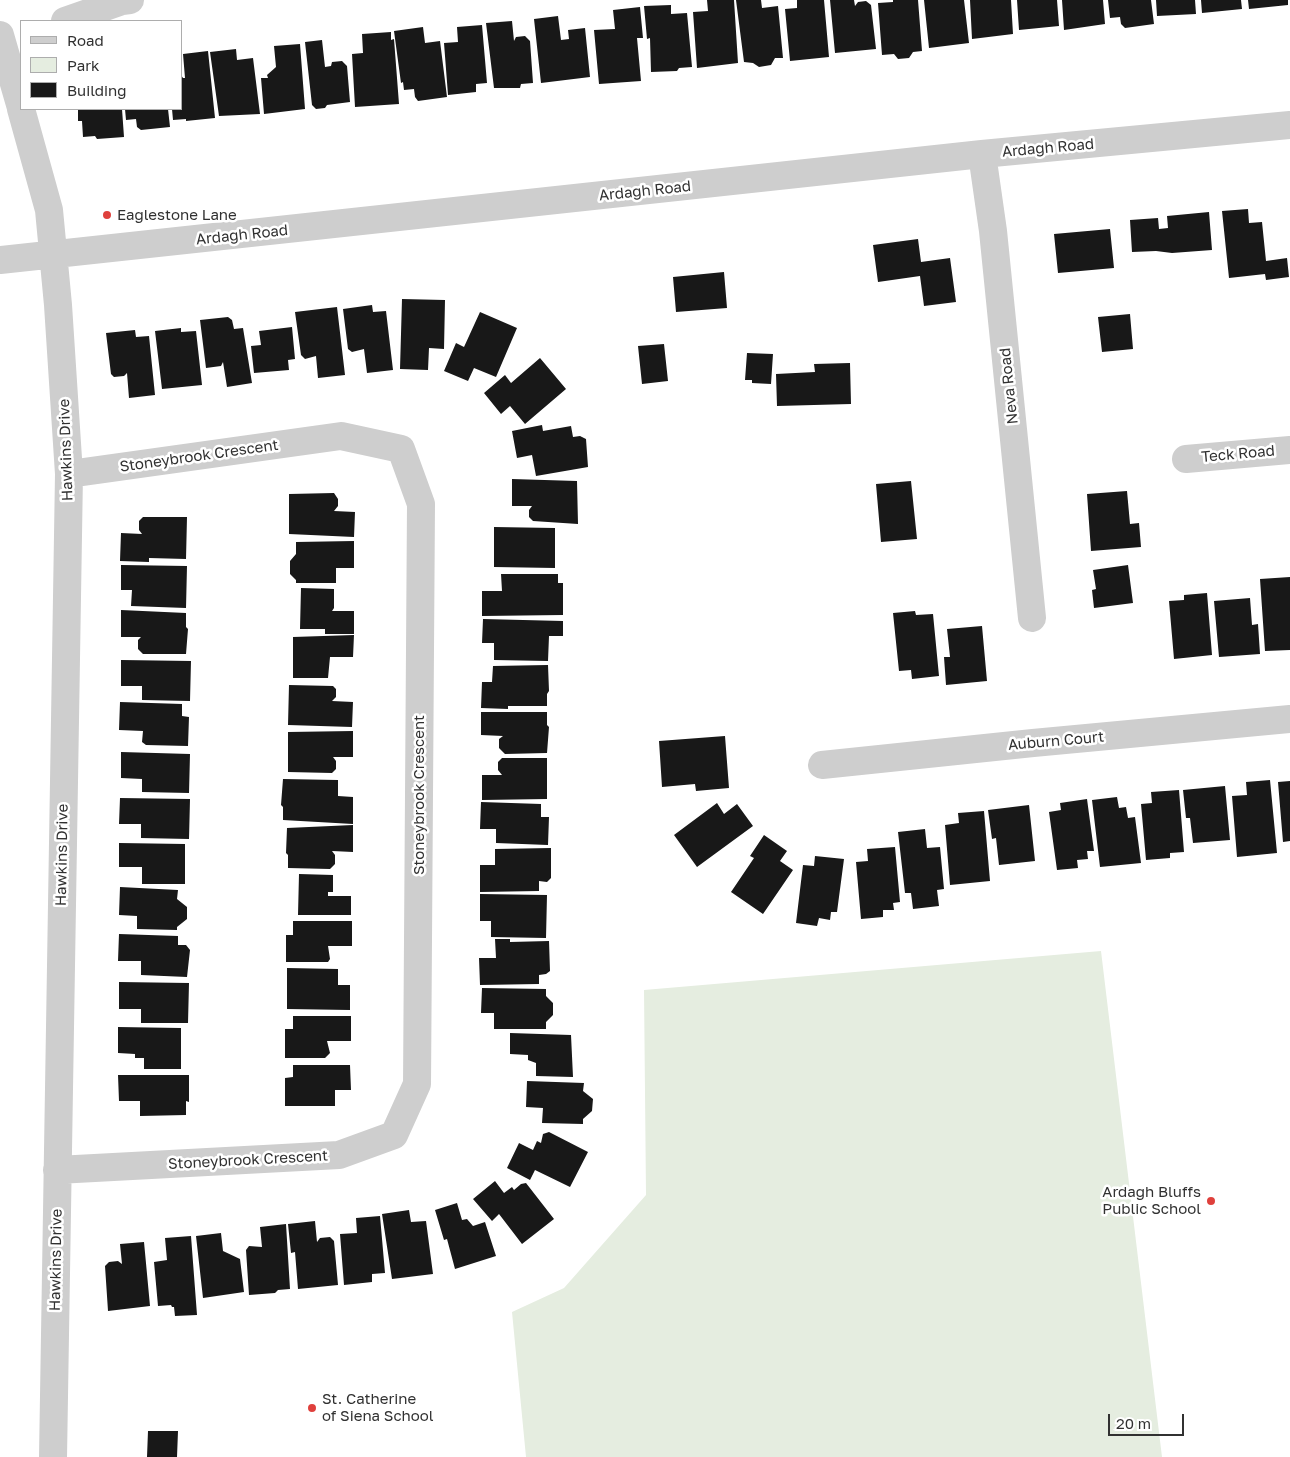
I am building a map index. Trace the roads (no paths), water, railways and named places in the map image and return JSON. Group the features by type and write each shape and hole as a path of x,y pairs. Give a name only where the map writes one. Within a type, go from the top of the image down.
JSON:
{"street":[{"path":"68,20 130,0"},
{"path":"8,38 20,104"},
{"path":"21,110 49,210 54,254"},
{"name":"Ardagh Road","path":"0,260 982,154 1290,125"},
{"name":"Neva Road","path":"982,154 993,231 1032,618"},
{"name":"Hawkins Drive","path":"53,1457 69,474 54,254"},
{"name":"Stoneybrook Crescent","path":"57,1170 339,1155 394,1135 417,1084 421,504 401,449 341,436 69,474"},
{"name":"Teck Road","path":"1186,459 1290,450"},
{"name":"Auburn Court","path":"822,765 1033,742 1290,719"}],"place":[{"name":"Eaglestone Lane","path":"107,215"},
{"name":"Ardagh Bluffs Public School","path":"1211,1201"},
{"name":"St. Catherine of Siena School","path":"312,1408"}]}
